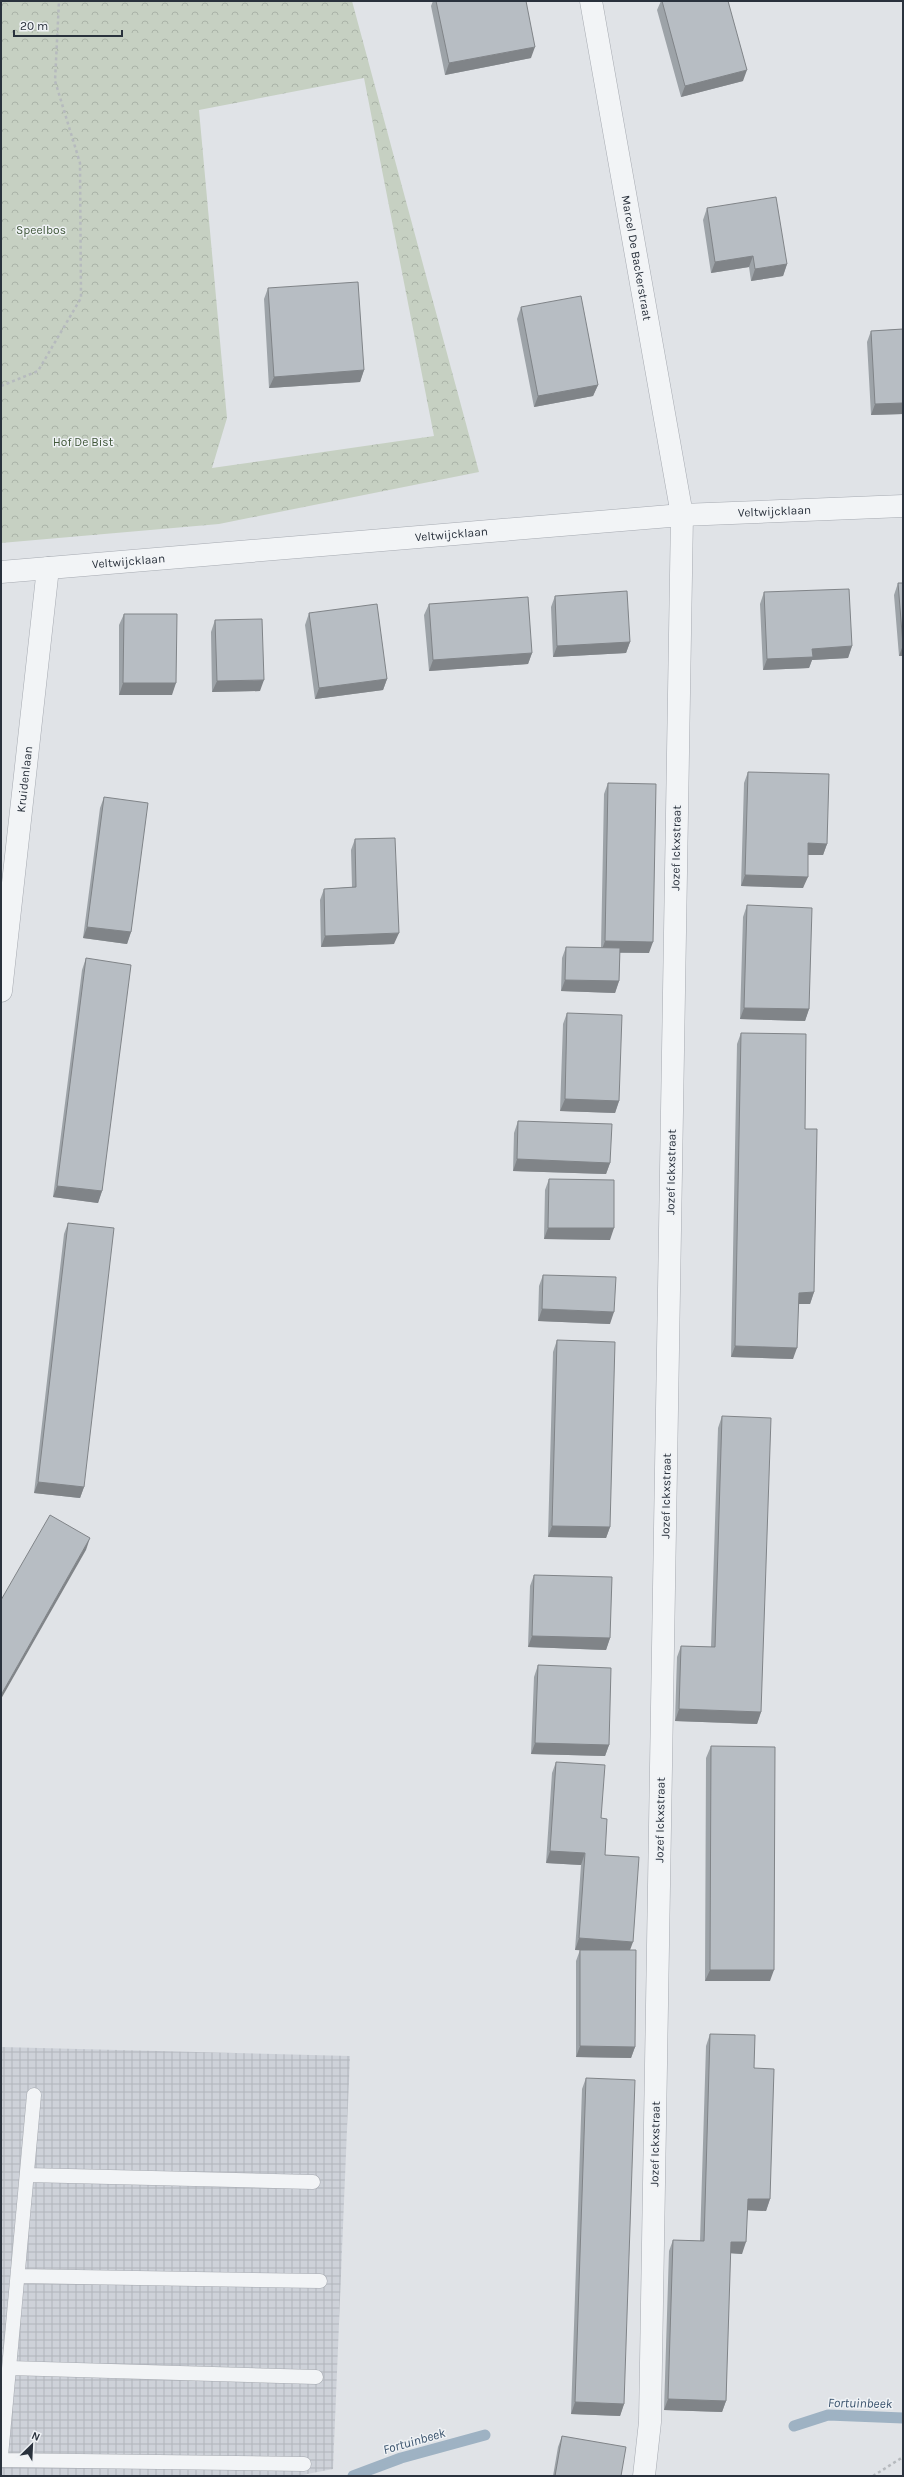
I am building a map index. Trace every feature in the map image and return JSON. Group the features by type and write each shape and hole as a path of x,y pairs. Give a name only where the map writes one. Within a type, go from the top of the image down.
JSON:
{"street":[{"name":"Marcel De Backerstraat","path":"591,1 682,515"},
{"name":"Veltwijcklaan","path":"1,572 682,515 903,506"},
{"name":"Jozef Ickxstraat","path":"644,2476 650,2414 682,515"},
{"name":"Kruidenlaan","path":"1,991 48,568"}],"lane":[{"path":"1,2456 34,2095"},
{"path":"27,2175 313,2182"},
{"path":"18,2276 320,2281"},
{"path":"9,2368 316,2377"},
{"path":"1,2460 304,2464"}],"path":[{"path":"1,386 38,372 81,298 80,163 55,81 59,1"},
{"path":"873,2476 903,2457"}],"shaded area":[{"path":"1,2047 350,2056 333,2469 297,2476 1,2476"}],"green space":[{"path":"1,1 352,1 479,472 219,524 1,543","holes":["364,78 434,436 212,468 227,418 199,110"]}],"building":[{"path":"436,1 526,1 535,47 449,63"},
{"path":"662,1 728,1 747,70 685,86"},
{"path":"776,197 787,264 755,269 753,256 715,262 707,208"},
{"path":"358,282 364,370 274,377 268,288"},
{"path":"581,296 598,385 538,396 521,307"},
{"path":"903,329 903,403 875,404 871,331"},
{"path":"898,583 903,583 903,645"},
{"path":"849,589 852,646 812,649 813,657 767,659 764,592"},
{"path":"627,591 630,642 557,646 555,596"},
{"path":"528,597 532,653 433,660 429,604"},
{"path":"377,604 387,679 319,688 309,613"},
{"path":"124,614 177,614 176,683 123,683"},
{"path":"262,619 264,680 217,681 215,620"},
{"path":"748,772 829,774 827,844 808,843 808,877 745,875"},
{"path":"608,783 656,784 653,942 605,941"},
{"path":"104,797 148,803 131,932 87,927"},
{"path":"395,838 399,933 325,936 324,889 356,887 355,839"},
{"path":"747,905 812,908 809,1009 744,1008"},
{"path":"566,947 620,948 619,981 565,980"},
{"path":"86,958 131,965 102,1191 57,1186"},
{"path":"567,1013 622,1015 619,1101 565,1099"},
{"path":"741,1033 806,1034 805,1129 817,1129 814,1292 799,1293 797,1348 735,1346"},
{"path":"518,1121 612,1124 610,1163 517,1159"},
{"path":"549,1179 614,1180 614,1228 548,1228"},
{"path":"68,1223 114,1228 84,1487 38,1482"},
{"path":"543,1275 616,1277 614,1312 542,1309"},
{"path":"557,1340 615,1342 610,1527 552,1526"},
{"path":"722,1416 771,1418 761,1712 679,1709 681,1646 715,1647"},
{"path":"50,1515 90,1538 1,1695 1,1600"},
{"path":"534,1575 612,1577 610,1638 532,1636"},
{"path":"538,1665 611,1668 609,1745 535,1743"},
{"path":"711,1746 775,1747 774,1970 710,1970"},
{"path":"556,1762 605,1765 601,1818 607,1819 605,1855 639,1857 633,1942 579,1938 585,1853 550,1851"},
{"path":"580,1950 636,1950 635,2047 580,2046"},
{"path":"710,2034 755,2035 754,2068 774,2069 770,2199 748,2199 746,2242 731,2242 726,2401 668,2399 673,2240 704,2241"},
{"path":"586,2078 635,2080 624,2404 575,2402"},
{"path":"562,2436 626,2447 621,2476 555,2476"}],"waterway":[{"name":"Fortuinbeek","path":"794,2426 828,2415 903,2418"},
{"name":"Fortuinbeek","path":"353,2476 401,2458 485,2435"}],"park label":[{"name":"Speelbos","path":"41,230"},
{"name":"Hof De Bist","path":"83,442"}]}
